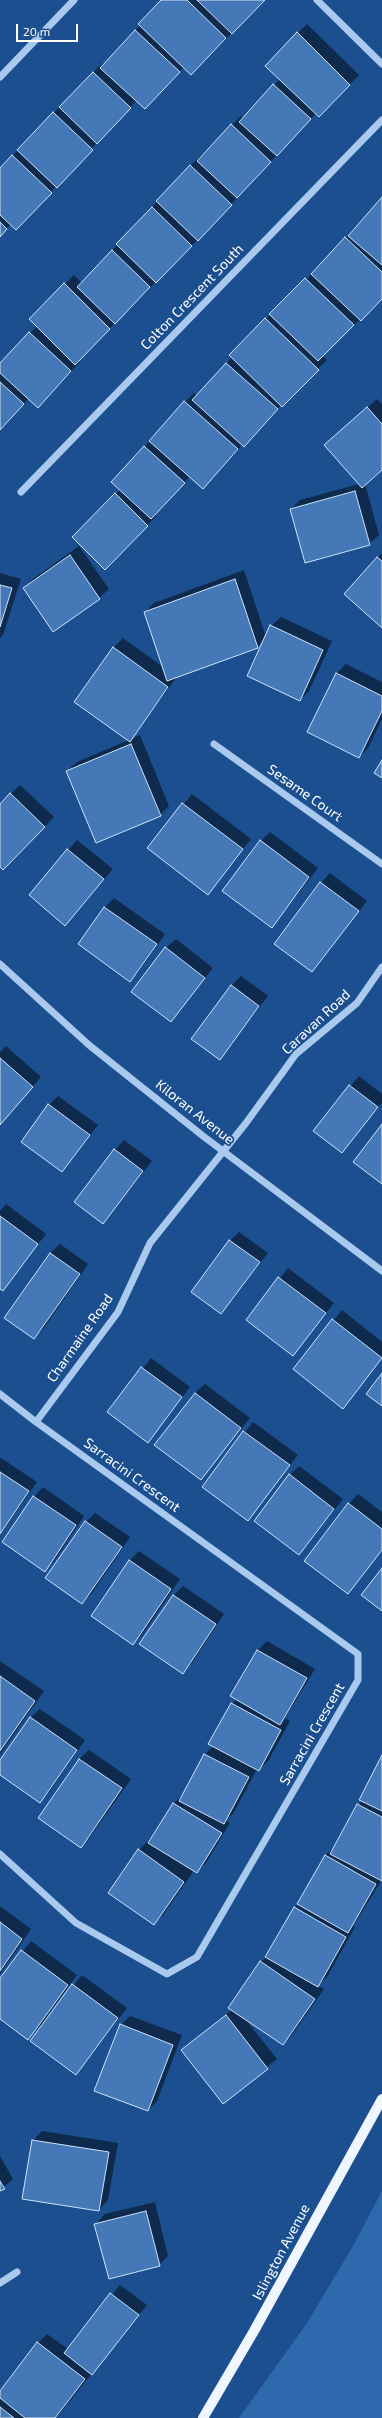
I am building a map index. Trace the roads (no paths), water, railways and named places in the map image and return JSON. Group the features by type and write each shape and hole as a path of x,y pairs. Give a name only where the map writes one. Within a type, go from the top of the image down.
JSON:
{"main road":[{"name":"Islington Avenue","path":"203,2418 254,2331 382,2099"}],"street":[{"path":"0,77 74,0"},
{"path":"318,0 382,64"},
{"name":"Colton Crescent South","path":"21,492 382,120"},
{"name":"Sesame Court","path":"214,744 382,864"},
{"name":"Kiloran Avenue","path":"0,964 89,1045 224,1152 382,1271"},
{"name":"Caravan Road","path":"224,1152 296,1054 357,1003 382,967"},
{"name":"Charmaine Road","path":"36,1422 118,1312 150,1243 224,1152"},
{"path":"0,1394 36,1422"},
{"name":"Sarracini Crescent","path":"0,1854 76,1923 167,1974 197,1957 358,1680 358,1654 36,1422"},
{"path":"0,2283 17,2272"}]}
